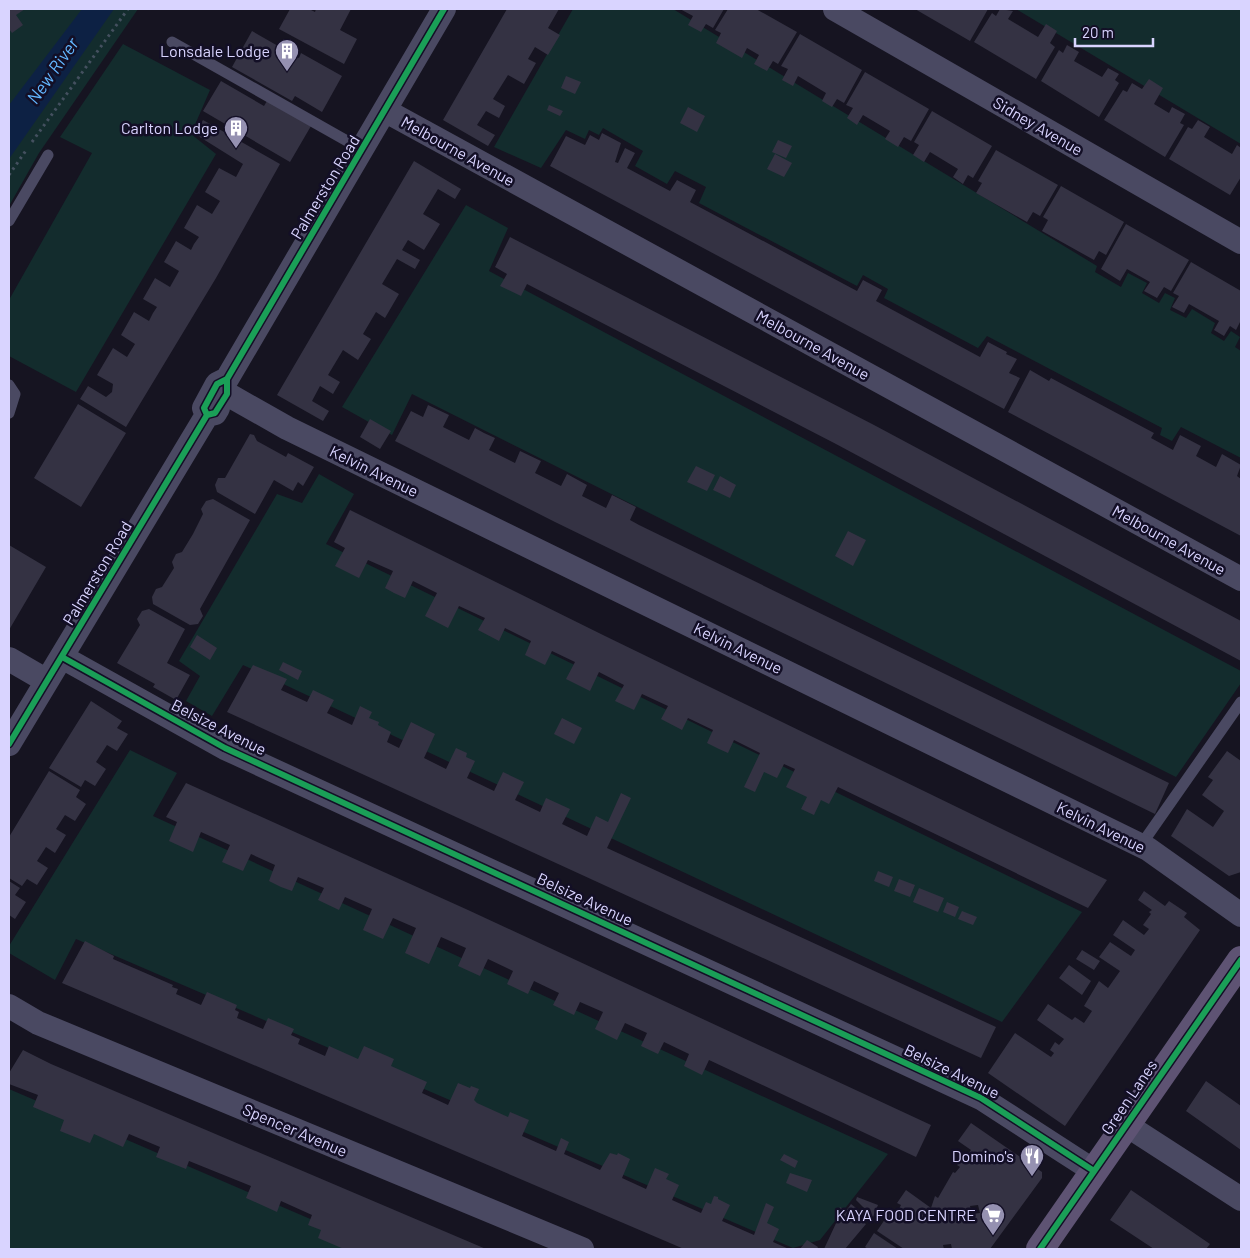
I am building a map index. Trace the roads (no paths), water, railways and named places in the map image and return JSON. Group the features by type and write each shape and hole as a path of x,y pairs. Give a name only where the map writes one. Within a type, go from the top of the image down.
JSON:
{"main road":[{"name":"Green Lanes","path":"1040,1249 1128,1126 1241,960"}],"street":[{"name":"Palmerston Road","path":"9,744 207,416 204,408 217,384 227,386 444,9"},
{"name":"Sidney Avenue","path":"835,9 1241,242"},
{"name":"Melbourne Avenue","path":"386,111 1241,579"},
{"name":"Kelvin Avenue","path":"227,386 286,428 1140,846 1241,915"},
{"name":"Belsize Avenue","path":"62,657 225,748 981,1098 1094,1171"},
{"path":"9,660 47,681"},
{"name":"Spencer Avenue","path":"9,1006 38,1023 582,1249"},
{"path":"1128,1126 1241,1200"}],"lane":[{"path":"172,42 363,150"},
{"path":"9,221 48,155"},
{"path":"9,386 15,394 9,414"},
{"path":"1140,846 1241,702"}],"water":[{"name":"New River","path":"82,9 114,9 9,159 9,105"}],"place":[{"name":"Lonsdale Lodge","path":"287,72"},
{"name":"Carlton Lodge","path":"236,149"},
{"name":"Domino's","path":"1032,1177"},
{"name":"KAYA FOOD CENTRE","path":"993,1236"}]}
